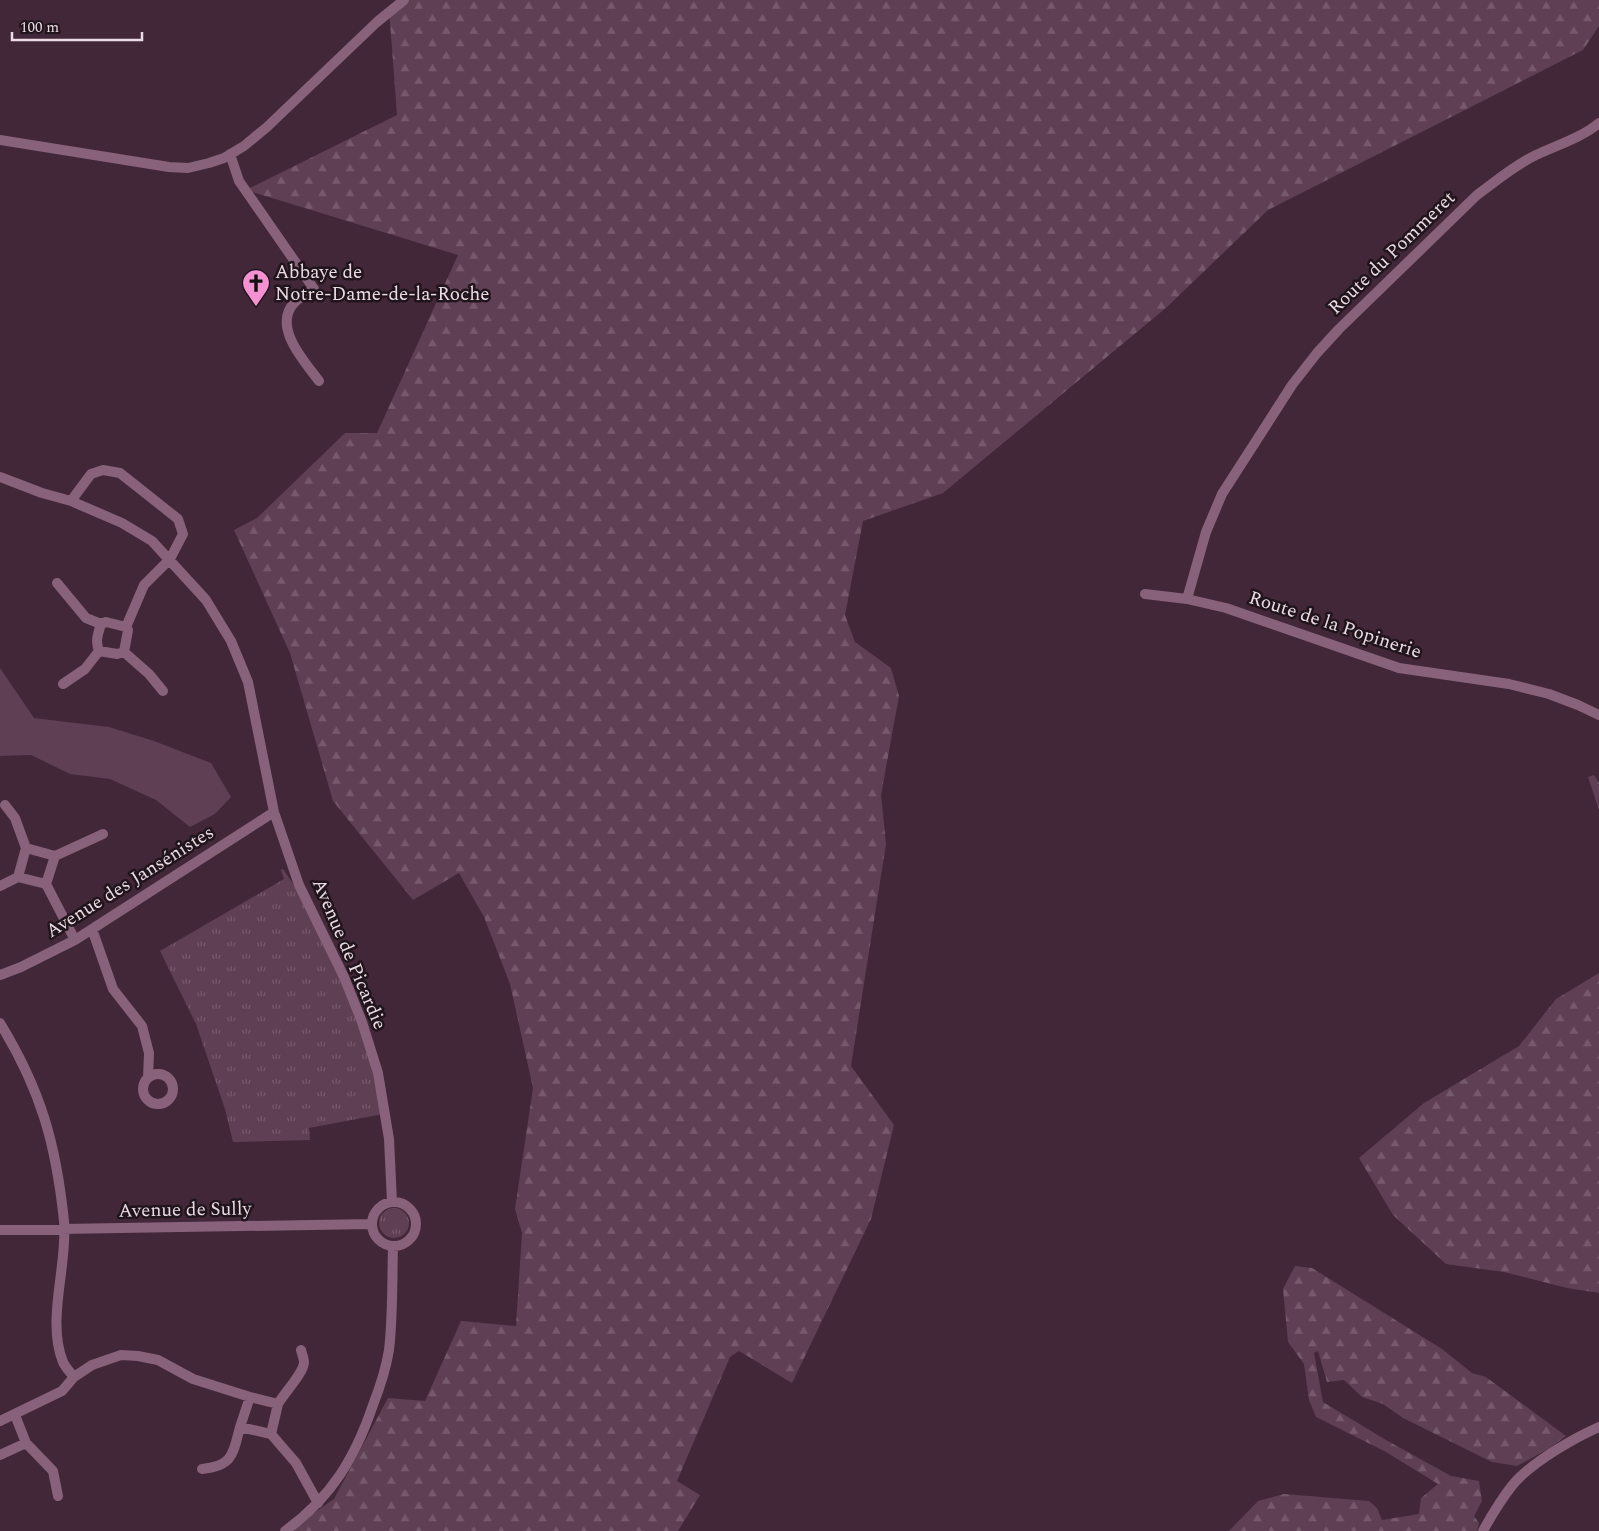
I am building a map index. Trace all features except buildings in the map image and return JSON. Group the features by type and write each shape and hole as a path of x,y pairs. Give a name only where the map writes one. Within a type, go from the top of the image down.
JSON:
{"street":[{"path":"0,140 169,168 194,167 217,161 230,154 266,127 377,22 404,0"},
{"name":"Route du Pommeret","path":"1187,599 1206,532 1222,494 1292,385 1317,353 1466,205 1505,174 1535,156 1557,147 1599,123"},
{"path":"230,154 238,181 314,289 295,302 288,311 286,321 293,346 319,381"},
{"path":"72,501 92,474 103,470 120,474 178,519 183,534 170,559 144,585 126,627 128,630 124,652"},
{"name":"Avenue de Picardie","path":"0,477 42,493 72,501 122,523 152,541 206,600 231,641 248,682 274,812 300,885 344,977 362,1022 378,1073 389,1139 392,1202"},
{"path":"57,583 86,618 101,624 106,622 126,627"},
{"name":"Route de la Popinerie","path":"1145,594 1187,599 1226,608 1399,668 1509,684 1549,694 1599,715"},
{"path":"98,651 96,644 101,624"},
{"path":"98,651 117,654 124,652"},
{"path":"63,684 85,669 98,651"},
{"path":"124,652 149,674 163,691"},
{"path":"5,805 14,818 26,848 18,877"},
{"name":"Avenue des Jansénistes","path":"0,975 21,967 74,940 274,812"},
{"path":"26,848 55,856 103,834"},
{"path":"55,856 46,884 74,940"},
{"path":"0,886 18,877 46,884"},
{"path":"92,929 113,989 142,1026 149,1053 148,1078"},
{"path":"0,1023 25,1068 51,1136 58,1171 64,1230 56,1334 63,1364 74,1377"},
{"path":"392,1202 399,1202 410,1209 416,1221 416,1228 410,1239 405,1243 393,1246 380,1242 375,1237 371,1224 380,1206 392,1202"},
{"name":"Avenue de Sully","path":"0,1230 371,1224"},
{"path":"285,1531 318,1503 334,1485 355,1451 383,1379 390,1333 393,1246"},
{"path":"271,1434 278,1404 299,1376 304,1364 301,1350"},
{"path":"0,1421 62,1391 74,1377 92,1365 121,1355 158,1360 193,1379 278,1404"},
{"path":"202,1469 217,1468 233,1455 250,1397"},
{"path":"15,1415 26,1443 53,1471 58,1496"},
{"path":"240,1427 271,1434 296,1463 318,1503"},
{"path":"1483,1531 1491,1516 1520,1477 1557,1450 1599,1428"},
{"path":"0,1455 26,1443"}],"green space":[{"path":"400,0 1599,0 1599,26 1583,50 1268,210 1167,307 943,493 863,521 845,615 855,642 891,668 899,696 881,795 886,844 851,1066 894,1125 871,1219 792,1383 739,1351 730,1357 677,1481 700,1495 678,1531 288,1531 334,1499 388,1398 425,1401 461,1321 516,1326 522,1233 515,1209 533,1088 510,984 484,917 459,873 413,900 333,801 290,653 234,530 257,518 345,433 377,433 458,255 246,190 397,115 389,9"},
{"path":"0,668 34,718 109,727 154,741 211,763 231,797 215,814 190,827 156,800 110,779 70,774 31,755 0,756"},
{"path":"1594,775 1599,783 1599,810 1588,777"},
{"path":"283,869 296,888 329,948 347,990 369,1052 383,1114 309,1128 310,1140 233,1142 225,1109 196,1024 160,951 284,879 281,870"},
{"path":"1599,973 1599,1293 1567,1288 1504,1272 1446,1264 1393,1215 1359,1158 1424,1103 1519,1046 1556,999"},
{"path":"394,1208 405,1212 409,1223 405,1234 394,1238 383,1234 379,1223 383,1212"},
{"path":"1295,1266 1312,1268 1442,1349 1472,1373 1486,1377 1566,1436 1550,1448 1517,1466 1492,1462 1403,1418 1383,1404 1362,1397 1344,1380 1327,1382 1318,1351 1314,1353 1323,1402 1451,1476 1479,1481 1482,1501 1474,1516 1479,1523 1477,1531 1229,1531 1258,1501 1284,1494 1369,1501 1377,1508 1382,1520 1419,1514 1421,1498 1438,1484 1386,1452 1316,1417 1309,1400 1304,1364 1288,1342 1283,1289"}],"place":[{"name":"Abbaye de Notre-Dame-de-la-Roche","path":"256,307"}]}
